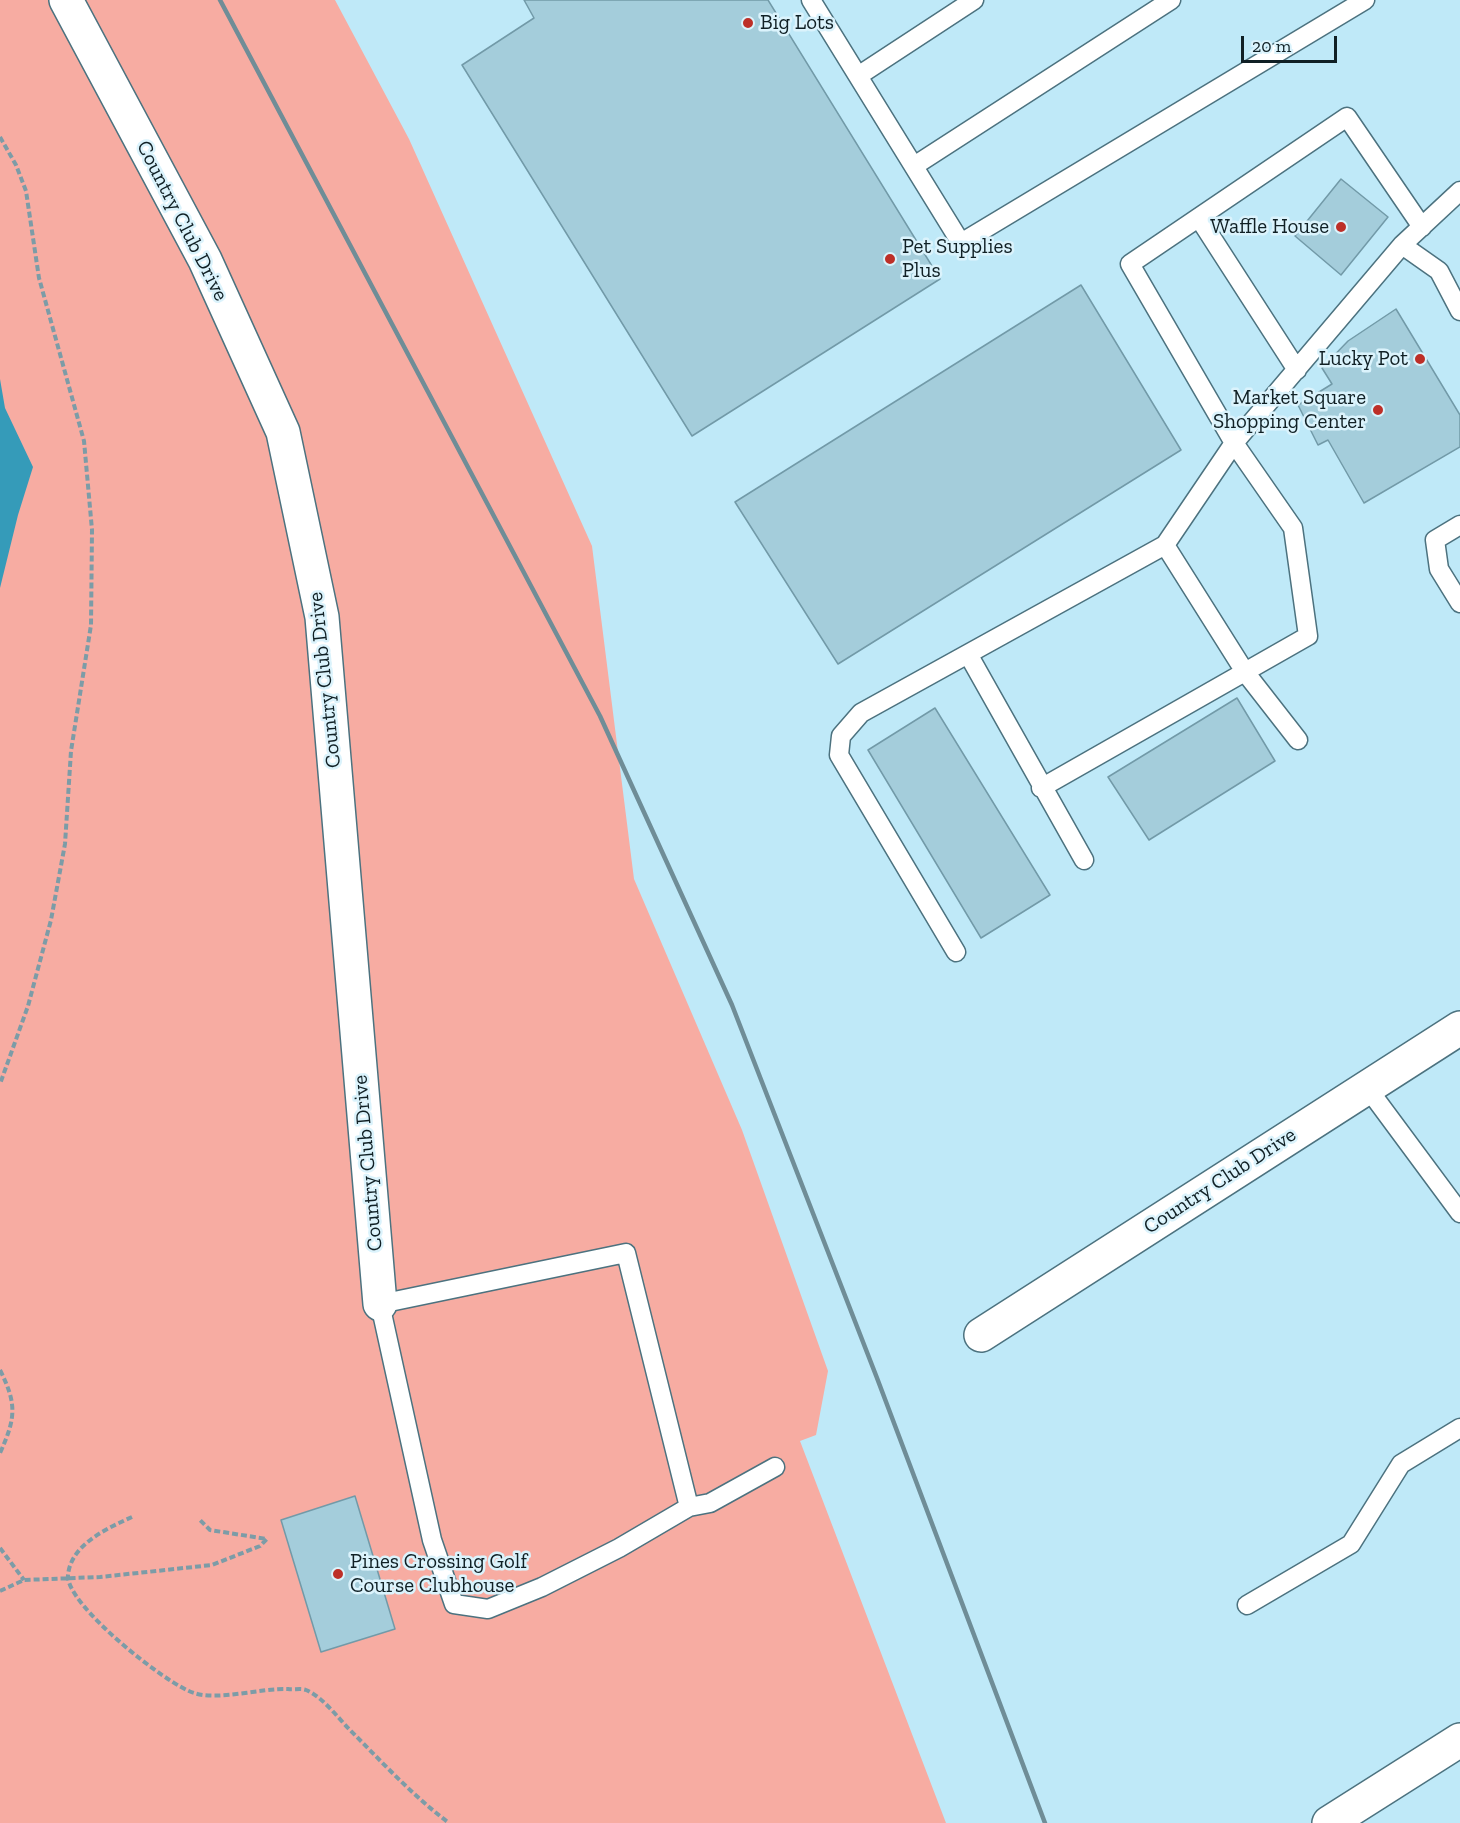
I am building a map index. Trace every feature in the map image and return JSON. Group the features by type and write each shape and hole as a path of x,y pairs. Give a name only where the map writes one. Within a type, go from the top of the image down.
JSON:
{"street":[{"name":"Country Club Drive","path":"66,0 205,260 283,432 322,617 380,1304"},
{"name":"Country Club Drive","path":"981,1335 1366,1086 1460,1028"},
{"path":"1329,1823 1460,1740"}],"lane":[{"path":"811,0 961,243 1365,0"},
{"path":"858,76 974,0"},
{"path":"914,166 1171,0"},
{"path":"1041,788 1308,636 1293,528 1234,443 1130,264 1347,117 1422,227"},
{"path":"956,952 839,755 841,736 861,713 1165,545 1234,443 1402,245 1460,191"},
{"path":"1199,218 1297,370"},
{"path":"1402,245 1439,272 1460,311"},
{"path":"1460,525 1435,540 1439,569 1460,603"},
{"path":"1165,545 1245,672 1298,740"},
{"path":"968,654 1083,860"},
{"path":"1366,1086 1460,1213"},
{"path":"689,1507 626,1253 380,1304 432,1540 454,1604 488,1609 531,1591 619,1548 689,1507 710,1503 775,1467"},
{"path":"1247,1605 1351,1544 1401,1464 1460,1428"}],"path":[{"path":"0,137 16,165 26,191 39,278 84,441 92,530 90,625 71,751 66,844 51,920 28,1005 0,1084"},
{"path":"0,1370 11,1393 14,1413 9,1433 0,1452"},
{"path":"132,1517 103,1530 77,1554 70,1565 67,1578 80,1604 138,1660 194,1693 244,1694 264,1689 306,1690 326,1706 423,1803 449,1823"},
{"path":"0,1591 24,1580 212,1565 260,1546 267,1539 210,1530 200,1520"},
{"path":"0,1548 24,1580"}],"shaded area":[{"path":"0,0 335,0 409,139 592,546 634,879 742,1130 828,1371 816,1435 800,1441 946,1823 0,1823"}],"water":[{"path":"0,379 5,408 33,467 18,515 0,588"}],"building":[{"path":"524,0 768,0 940,279 692,436 462,65 534,18"},
{"name":"Waffle House","path":"1341,179 1388,217 1341,275 1295,236"},
{"path":"1081,285 1181,450 838,664 735,502"},
{"name":"Market Square Shopping Center","path":"1396,309 1460,415 1460,447 1364,503 1328,440 1318,445 1298,405 1332,384 1322,368 1348,341"},
{"path":"1237,698 1275,761 1149,840 1108,777"},
{"path":"935,708 1050,895 981,938 868,750"},
{"name":"Pines Crossing Golf Course Clubhouse","path":"355,1496 395,1629 321,1652 281,1520"}],"railway":[{"path":"220,0 600,716 732,1005 877,1378 1045,1823"}],"place":[{"name":"Big Lots","path":"748,23"},
{"name":"Waffle House","path":"1341,227"},
{"name":"Pet Supplies Plus","path":"890,259"},
{"name":"Lucky Pot","path":"1420,359"},
{"name":"Market Square Shopping Center","path":"1378,410"},
{"name":"Pines Crossing Golf Course Clubhouse","path":"338,1574"}]}
